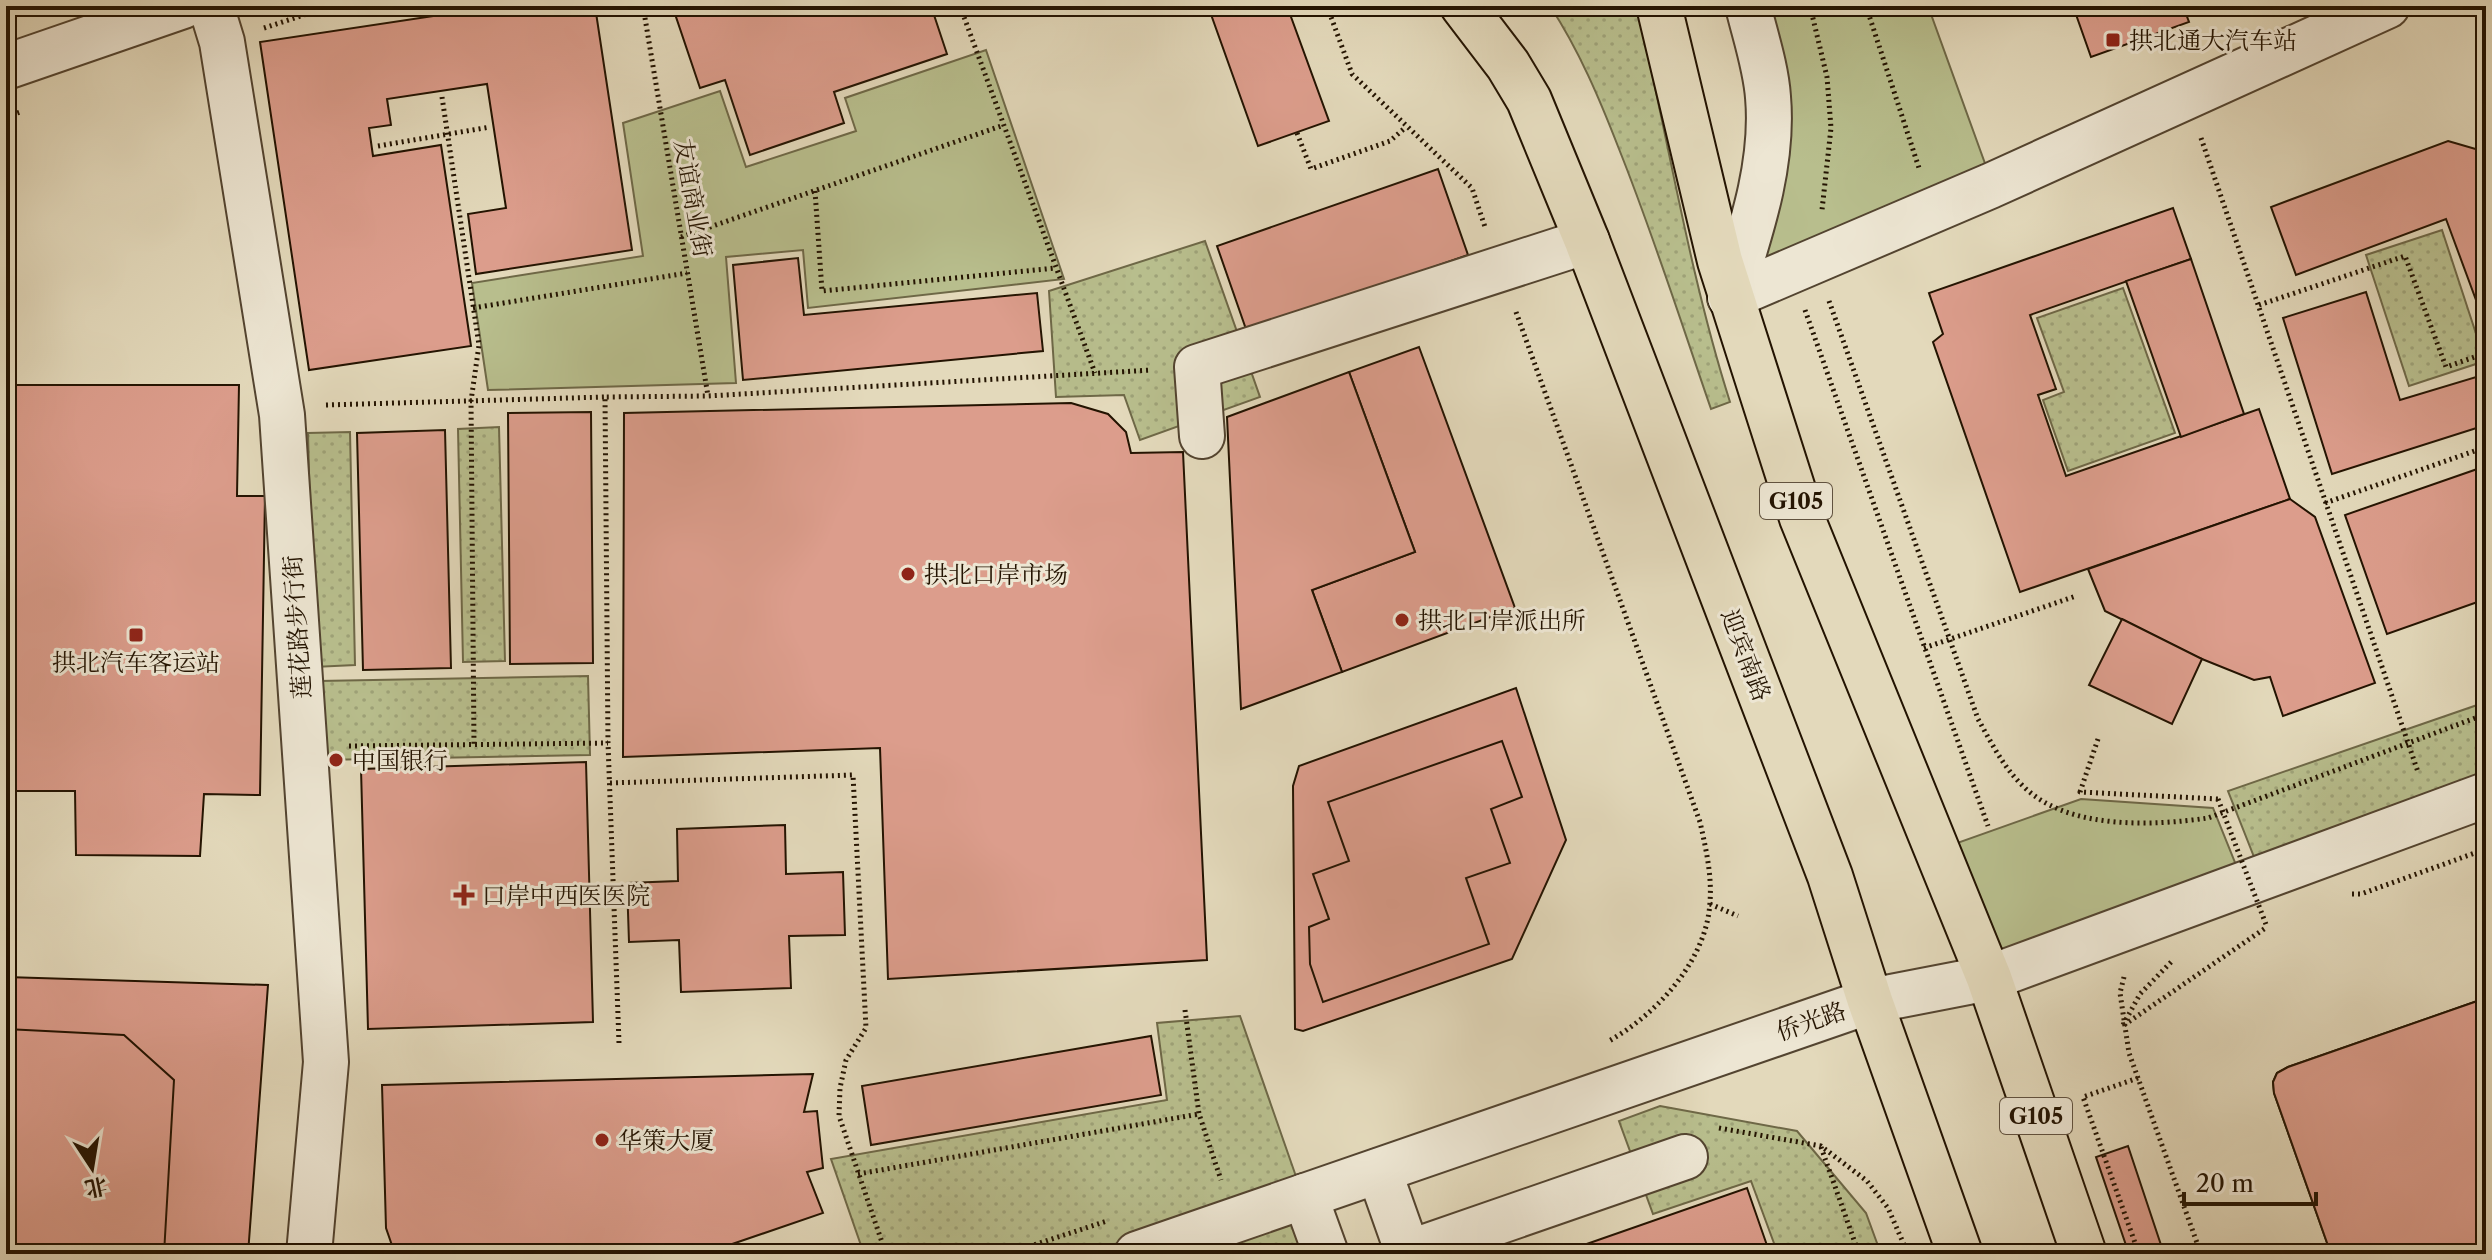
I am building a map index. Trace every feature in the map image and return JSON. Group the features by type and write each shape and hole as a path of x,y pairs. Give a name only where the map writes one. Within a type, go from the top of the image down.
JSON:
{"highway":[{"name":"迎宾南路","path":"1463,6 1508,65 1529,100 1587,241 1830,876 1870,1001 1960,1254"},
{"name":"G105","path":"1659,6 1730,297 1802,518 1989,978 2084,1254"}],"street":[{"path":"6,67 89,21 183,6"},
{"name":"莲花路步行街","path":"211,6 222,42 281,406 326,1062 309,1254"},
{"path":"1730,297 1751,231 1767,159 1768,96 1748,6"},
{"path":"1730,297 1933,211 2387,6"},
{"path":"1202,436 1197,367 1587,241"},
{"name":"侨光路","path":"1129,1235 1305,1196 1870,1001 1989,978 2486,795"},
{"path":"1379,1171 1408,1253 1685,1157"},
{"path":"1305,1196 1326,1254"}],"path":[{"name":"友谊商业街","path":"643,6 708,396"},
{"path":"960,6 1095,373"},
{"path":"1327,6 1352,74 1472,188 1700,822 1709,863 1710,904 1699,945 1667,996 1629,1029 1603,1044"},
{"path":"1810,6 1827,77 1831,128 1827,176 1803,266 1924,648 1988,826"},
{"path":"1866,6 1933,211"},
{"path":"442,97 479,345 471,401 474,745"},
{"path":"2186,97 2433,814"},
{"path":"681,237 1004,125"},
{"path":"378,146 490,127"},
{"path":"1297,133 1311,169 1390,141 1406,127"},
{"path":"815,191 822,291 1056,268"},
{"path":"2258,306 2405,256 2446,367 2486,353"},
{"path":"1803,266 1978,719 1996,752 2023,787 2047,804 2079,815 2118,822 2170,824 2208,818 2486,714"},
{"path":"473,308 687,273"},
{"path":"281,406 708,396 1197,367"},
{"path":"605,397 608,743 619,1043"},
{"path":"2325,503 2486,447"},
{"path":"1924,648 2076,596"},
{"path":"2098,739 2080,792 2218,799 2267,927 2123,1025 2138,1078 2201,1254"},
{"path":"305,746 608,743"},
{"path":"610,783 853,775 866,1028 846,1060 840,1088 839,1116 886,1254"},
{"path":"1710,904 1738,916"},
{"path":"1185,1010 1199,1114 1222,1183"},
{"path":"2138,1078 2083,1097 2139,1254"},
{"path":"858,1174 1199,1114"},
{"path":"1821,1146 1859,1254"},
{"path":"1006,1254 1129,1235"}],"green space":[{"path":"1550,6 1637,6 1691,255 1730,402 1711,409 1612,131 1580,58"},
{"path":"1768,6 1928,6 1987,169 1754,272 1773,233 1786,153"},
{"path":"986,50 1064,279 808,308 803,250 726,257 736,383 488,390 472,283 643,256 623,123 720,91 746,167 856,131 845,98"},
{"path":"2442,230 2485,361 2409,386 2366,255"},
{"path":"1205,241 1260,397 1140,440 1124,395 1056,397 1049,291"},
{"path":"2123,288 2175,433 2068,471 2043,400 2064,392 2037,318"},
{"path":"499,427 505,661 463,662 458,429"},
{"path":"350,432 355,665 314,667 308,433"},
{"path":"588,676 590,755 320,760 319,681"},
{"path":"2486,702 2486,785 2258,867 2228,791"},
{"path":"2081,799 2213,808 2240,875 1993,970 1943,848"},
{"path":"1240,1016 1306,1205 1159,1254 864,1254 831,1159 1167,1100 1157,1023"},
{"path":"1660,1106 1797,1131 1866,1213 1881,1254 1778,1254 1751,1181 1653,1214 1619,1121"},
{"path":"1307,1214 1321,1254 1190,1254"}],"building":[{"path":"500,6 595,6 632,250 476,274 468,214 506,208 487,84 387,99 391,125 369,128 373,156 441,145 471,346 309,370 260,42"},
{"path":"931,6 947,54 834,92 844,123 750,155 725,80 700,88 673,8"},
{"path":"1208,6 1287,6 1329,121 1258,146"},
{"name":"拱北通大汽车站","path":"2073,6 2183,6 2189,22 2091,57"},
{"path":"2448,141 2486,152 2486,327 2446,219 2296,275 2271,207"},
{"path":"1438,169 1468,255 1247,332 1217,246"},
{"path":"2173,208 2191,259 2030,315 2056,389 2038,395 2066,476 2259,409 2290,499 2020,592 1933,342 1943,334 1929,293"},
{"path":"798,258 804,315 1037,293 1043,351 743,380 733,265"},
{"path":"2191,259 2244,414 2181,437 2126,281"},
{"path":"2366,292 2400,400 2486,374 2486,425 2332,474 2283,318"},
{"path":"1419,347 1515,608 1342,672 1312,590 1415,552 1349,372"},
{"path":"1349,372 1415,552 1312,590 1342,672 1241,709 1227,417"},
{"name":"拱北汽车客运站","path":"6,385 239,385 237,496 265,496 260,795 204,794 200,856 76,855 75,791 6,791 14,517 6,517"},
{"name":"拱北口岸市场","path":"1071,403 1108,414 1126,432 1131,453 1183,452 1207,960 888,979 880,748 623,757 624,413"},
{"path":"591,412 593,663 510,664 508,413"},
{"path":"445,430 451,668 363,670 357,433"},
{"path":"2486,466 2486,599 2387,634 2345,515"},
{"path":"2290,499 2315,517 2375,683 2283,716 2270,677 2254,680 2197,657 2105,611 2088,569"},
{"path":"2122,619 2202,659 2172,724 2089,685"},
{"path":"1516,688 1566,840 1512,959 1303,1031 1295,1029 1293,786 1299,766"},
{"path":"1502,741 1522,797 1491,809 1510,863 1466,878 1489,944 1323,1002 1310,964 1309,927 1329,919 1313,874 1349,861 1328,802"},
{"name":"口岸中西医医院","path":"586,762 593,1022 368,1029 361,769"},
{"path":"785,825 786,874 843,872 845,935 789,936 791,988 681,992 679,940 629,942 627,883 678,881 677,829"},
{"path":"6,977 268,985 248,1254 6,1254"},
{"path":"2486,998 2486,1254 2331,1254 2274,1093 2273,1082 2277,1073"},
{"path":"2486,998 2486,1254 2331,1254 2274,1093 2273,1082 2277,1073"},
{"path":"6,1029 124,1035 174,1080 164,1254 6,1254"},
{"path":"1151,1036 1161,1095 871,1145 862,1086"},
{"name":"华策大厦","path":"813,1074 804,1112 817,1111 823,1168 807,1172 823,1213 703,1254 395,1254 386,1228 382,1085"},
{"path":"2128,1146 2164,1254 2129,1254 2096,1157"},
{"path":"1747,1188 1770,1254 1558,1254"}],"place":[{"name":"拱北通大汽车站","path":"2113,40"},
{"name":"拱北口岸市场","path":"908,574"},
{"name":"拱北口岸派出所","path":"1402,620"},
{"name":"拱北汽车客运站","path":"136,635"},
{"name":"中国银行","path":"336,760"},
{"name":"口岸中西医医院","path":"464,895"},
{"name":"华策大厦","path":"602,1140"}]}
